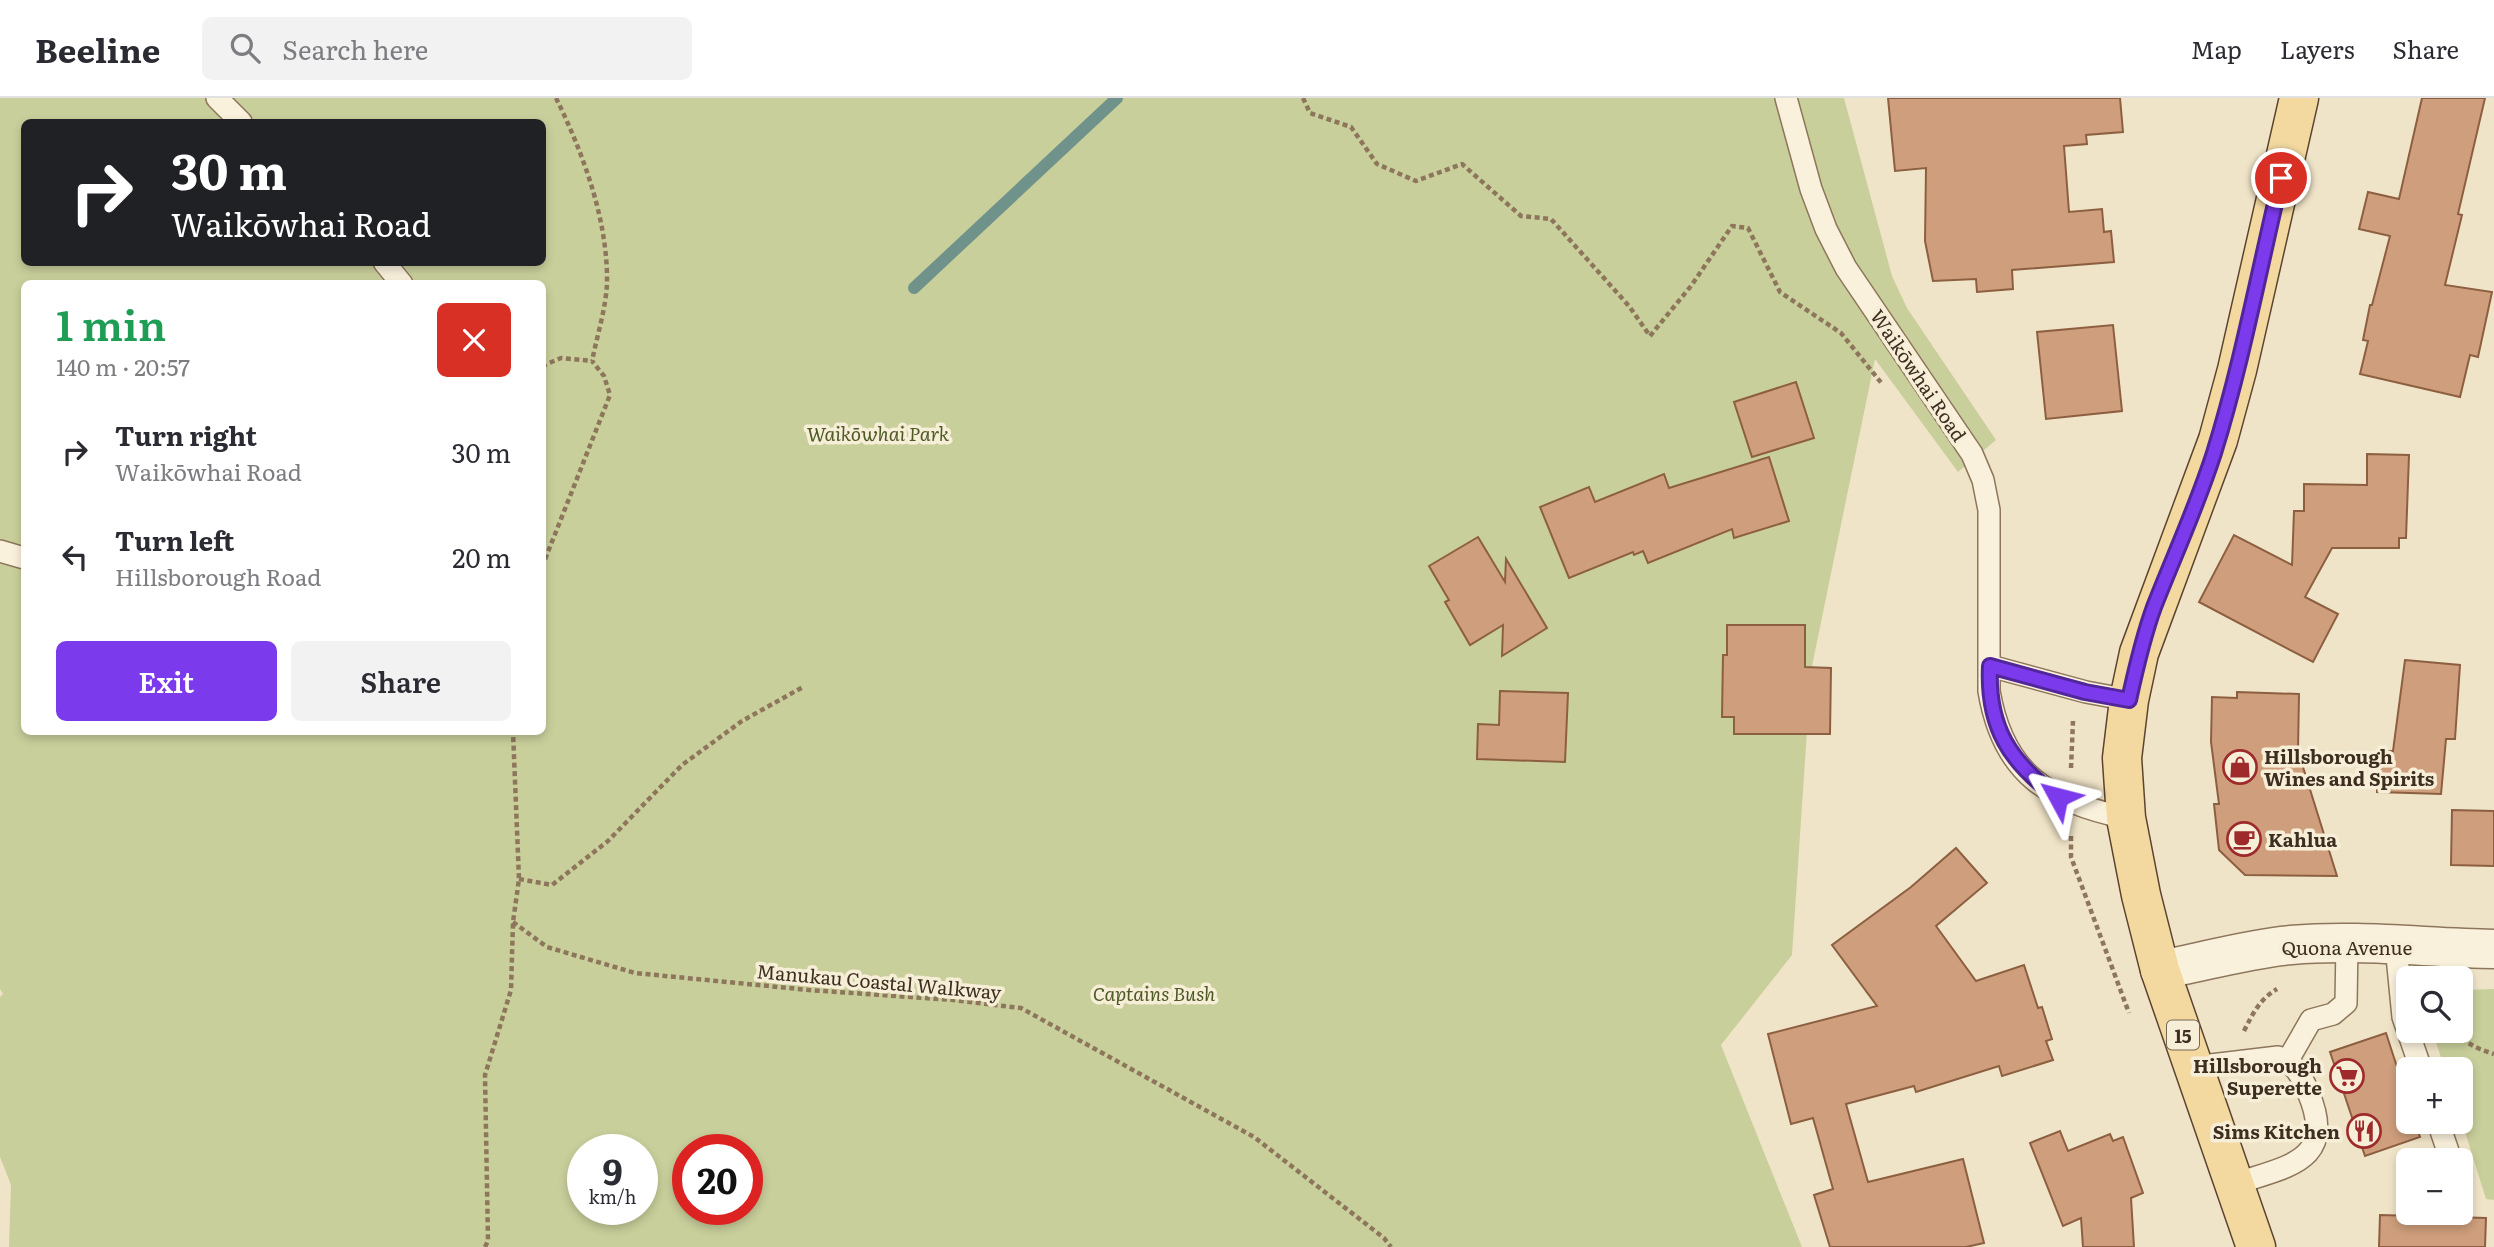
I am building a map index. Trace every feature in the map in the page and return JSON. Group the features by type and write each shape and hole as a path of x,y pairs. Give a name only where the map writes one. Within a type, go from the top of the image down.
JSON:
{"main road":[{"name":"15","path":"2256,1247 2160,970 2140,895 2126,818 2122,758 2129,700 2139,653 2218,440 2237,370 2299,98"}],"street":[{"name":"Quona Avenue","path":"2160,970 2272,947 2347,944 2494,949"}],"lane":[{"path":"217,98 238,119"},
{"name":"Waikōwhai Road","path":"1786,98 1811,189 1826,229 1846,268 1972,454 1983,480 1989,510 1989,691 1993,718 2017,763 2035,781 2058,797 2089,810 2126,818"},
{"path":"387,266 399,280"},
{"path":"0,551 21,557"},
{"path":"1990,666 2085,692 2129,700"},
{"path":"2288,1060 2311,1020 2333,1014 2346,1003 2347,944"},
{"path":"2396,946 2403,1017 2417,1057"},
{"path":"2194,1067 2278,1057 2288,1060 2301,1076 2309,1094 2317,1118 2316,1142 2308,1153 2294,1164 2235,1184"}],"path":[{"path":"556,98 573,134 597,211 605,251 607,285 592,362"},
{"path":"1303,98 1310,113 1351,127 1377,164 1416,181 1462,164 1521,216 1551,219 1629,306 1650,336 1691,286 1732,226 1748,228 1780,292 1840,333 1887,389"},
{"path":"546,364 561,358 592,362 604,376 610,395 546,557"},
{"path":"519,879 552,885 608,841 682,765 742,721 803,687"},
{"path":"2071,778 2074,716"},
{"path":"485,1247 488,1241 485,1075 511,990 513,922 519,879 513,735"},
{"path":"2071,841 2071,857"},
{"name":"Manukau Coastal Walkway","path":"513,922 547,947 635,973 808,990 953,999 1021,1008 1254,1137 1384,1238 1391,1247"},
{"path":"2251,1000 2255,1009"},
{"path":"2468,1043 2494,1054"}],"green space":[{"path":"0,98 1844,98 1892,276 1907,308 1996,440 1958,472 1875,359 1811,671 1792,955 1721,1045 1802,1247 9,1247 11,1185 0,1157 0,997 3,994 0,989"},
{"path":"2494,989 2494,1200 2486,1199 2473,1157 2473,1148 2470,1148 2466,1134 2473,1134 2473,1057 2441,1057 2436,1043 2473,1043 2473,990"}],"building":[{"path":"1888,98 2120,98 2123,132 2086,135 2087,144 2064,146 2069,212 2102,209 2104,232 2111,231 2114,262 2012,270 2013,289 1977,292 1976,279 1933,281 1925,241 1926,168 1895,171"},
{"path":"2422,98 2485,98 2458,214 2462,215 2445,285 2492,292 2478,357 2470,355 2460,397 2360,374 2368,341 2363,340 2370,305 2390,236 2359,229 2368,192 2399,199"},
{"path":"2113,325 2122,411 2046,419 2037,332"},
{"path":"1796,382 1814,438 1752,457 1734,402"},
{"path":"2367,454 2409,455 2406,538 2399,538 2399,548 2332,548 2305,597 2338,614 2313,662 2199,602 2234,535 2292,565 2294,511 2304,511 2304,484 2367,485"},
{"path":"1769,457 1789,521 1734,538 1732,529 1648,563 1643,551 1634,555 1633,552 1569,578 1540,507 1589,487 1595,502 1664,474 1669,488"},
{"path":"1478,537 1505,582 1506,559 1547,628 1502,656 1503,625 1470,645 1445,602 1449,600 1429,566"},
{"path":"1727,625 1805,625 1805,667 1831,668 1830,734 1734,734 1734,717 1722,717 1723,655 1727,655"},
{"path":"2405,660 2460,665 2455,739 2446,739 2441,794 2377,792 2377,751 2393,751"},
{"path":"1500,691 1568,693 1565,762 1477,759 1478,724 1499,725"},
{"path":"2237,692 2299,694 2298,751 2337,876 2245,875 2219,850 2214,804 2219,804 2211,742 2212,697 2237,698"},
{"path":"2452,810 2494,811 2494,866 2451,865"},
{"path":"1956,848 1987,883 1936,926 1976,981 2024,965 2038,1008 2042,1007 2052,1039 2046,1041 2053,1060 2002,1076 1999,1066 1916,1092 1914,1086 1846,1104 1868,1182 1963,1159 1984,1243 1966,1247 1830,1247 1814,1195 1833,1189 1813,1118 1791,1124 1768,1034 1877,1006 1832,945 1911,887"},
{"path":"2386,1033 2396,1064 2396,1134 2419,1134 2420,1137 2365,1156 2330,1052"},
{"path":"2060,1131 2068,1151 2110,1134 2113,1141 2123,1137 2143,1193 2131,1198 2134,1247 2083,1247 2081,1218 2063,1226 2030,1143"},
{"path":"2380,1215 2396,1215 2396,1225 2473,1225 2473,1218 2486,1218 2485,1247 2379,1247"}],"waterway":[{"path":"914,288 1117,98"}],"place":[{"name":"Hillsborough Wines and Spirits","path":"2240,767"},
{"name":"Kahlua","path":"2244,839"},
{"name":"Hillsborough Superette","path":"2347,1076"},
{"name":"Sims Kitchen","path":"2364,1131"}],"route":[{"path":"2058,797 2035,781 2017,763 2005,743 1993,718 1989,691 1990,666 2085,692 2129,700 2139,653 2154,608 2182,541 2218,440 2237,370 2281,178"}],"park label":[{"name":"Waikōwhai Park","path":"878,433"},
{"name":"Captains Bush","path":"1154,993"}]}
